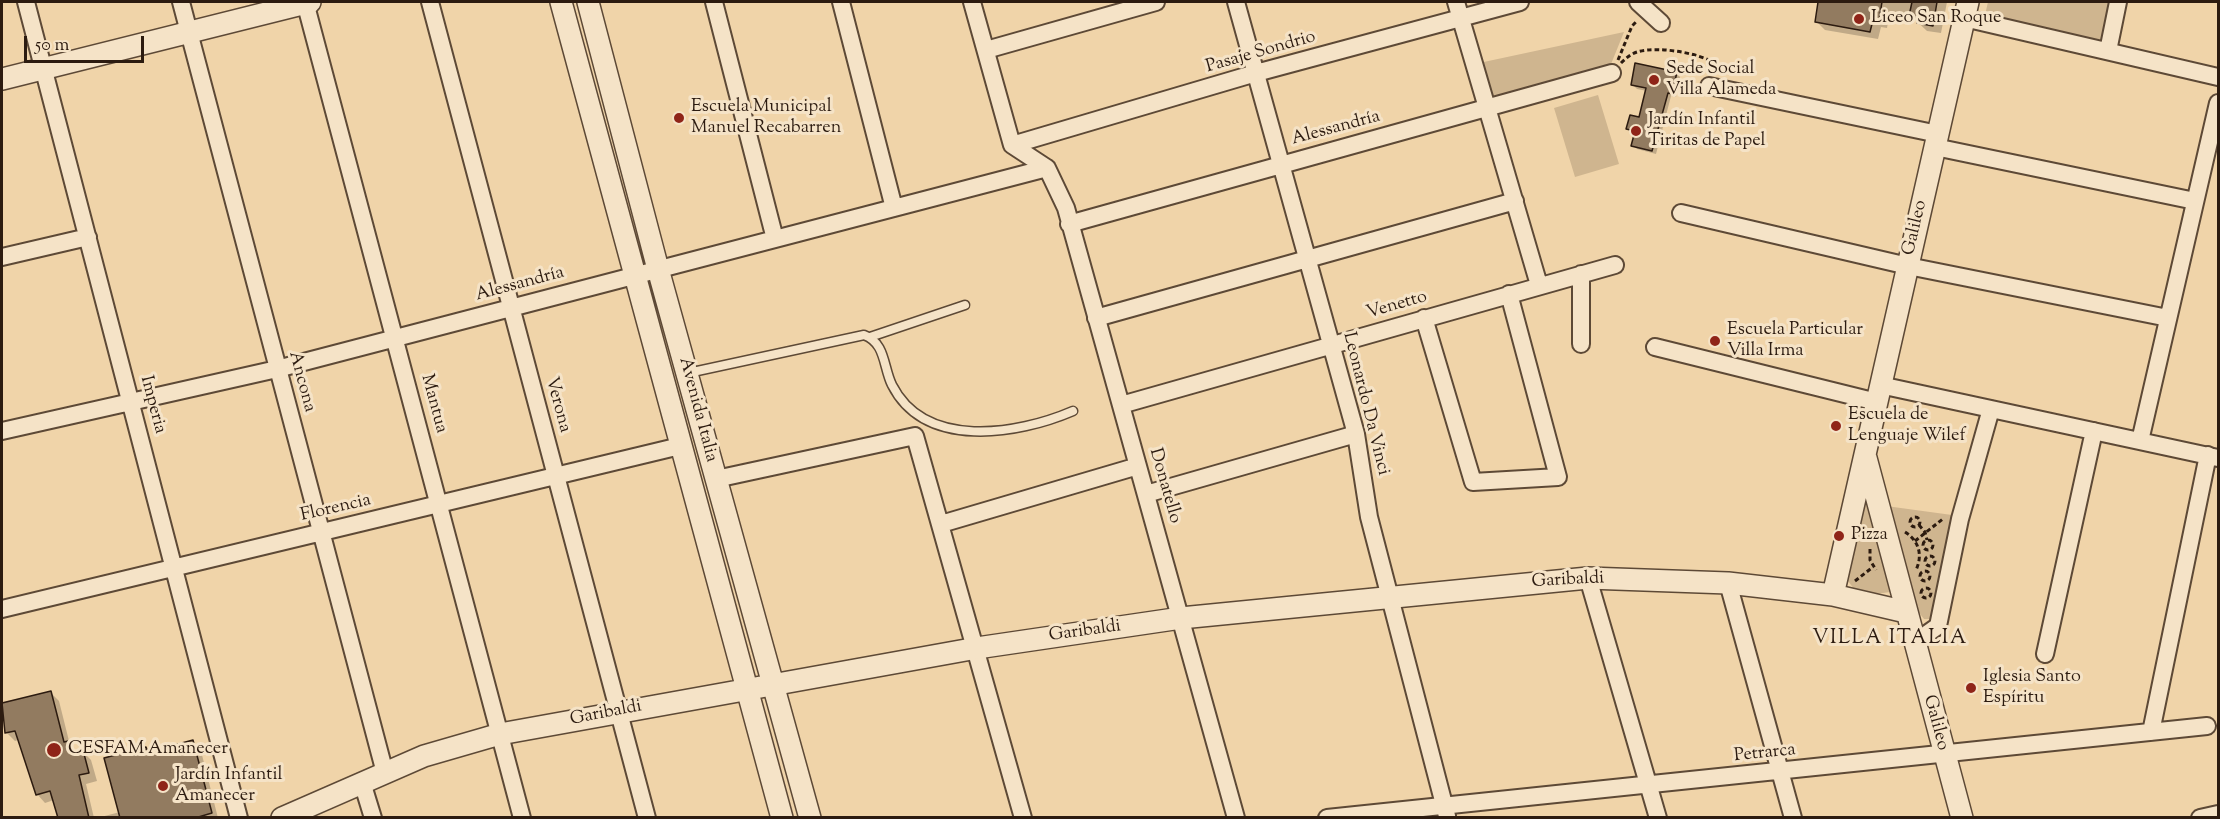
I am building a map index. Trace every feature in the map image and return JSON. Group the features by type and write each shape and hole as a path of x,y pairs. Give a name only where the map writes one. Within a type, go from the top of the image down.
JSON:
{"street":[{"name":"Imperia","path":"26,2 239,818"},
{"name":"Ancona","path":"181,2 385,773"},
{"path":"2,79 307,2"},
{"name":"Mantua","path":"307,2 522,818"},
{"name":"Verona","path":"430,2 646,818"},
{"name":"Avenida Italia","path":"561,2 782,818"},
{"name":"Avenida Italia","path":"588,2 658,269 810,818"},
{"path":"714,2 775,239"},
{"path":"841,2 894,208"},
{"path":"972,2 1012,145 1047,168"},
{"path":"986,50 1156,2"},
{"name":"Leonardo Da Vinci","path":"1236,2 1356,434 1369,518 1446,812"},
{"name":"Pasaje Sondrio","path":"1012,145 1256,74 1459,10 1520,2"},
{"path":"2108,51 2118,2"},
{"path":"1642,6 1661,23"},
{"path":"1459,10 1539,285"},
{"path":"1966,10 2108,51 2218,77"},
{"name":"Galileo","path":"1833,595 1966,10"},
{"name":"Alessandría","path":"1069,224 1612,73"},
{"path":"1709,86 2196,201"},
{"path":"2140,441 2218,103"},
{"name":"Alessandría","path":"2,431 277,369 1047,168"},
{"name":"Donatello","path":"1047,168 1060,193 1236,818"},
{"path":"1096,318 1515,201"},
{"path":"1682,213 1908,266 2168,318"},
{"path":"2,257 88,237"},
{"name":"Venetto","path":"1120,405 1615,265"},
{"path":"1581,274 1581,344"},
{"path":"1424,318 1473,482 1558,477 1509,294"},
{"path":"1655,347 1879,394 1991,409 2213,457 2151,732"},
{"path":"1914,643 1938,626 1960,519 1991,409"},
{"path":"2045,654 2094,431"},
{"path":"1146,494 1356,434"},
{"path":"716,479 915,436 977,648 1023,818"},
{"name":"Florencia","path":"3,604 174,568 680,446"},
{"name":"Galileo","path":"1865,454 1943,754 1962,818"},
{"path":"941,524 1138,466"},
{"path":"1588,578 1658,818"},
{"name":"Garibaldi","path":"282,818 444,749 500,734 774,682 977,648 1181,618 1588,578 1728,583 1833,595 1906,612"},
{"path":"1728,583 1792,818"},
{"name":"Petrarca","path":"1328,818 1446,812 1649,785 2207,726"},
{"path":"362,782 373,818"},
{"path":"2200,818 2218,814"}],"lane":[{"path":"687,373 852,336 870,337 964,305"},
{"path":"870,337 879,346 887,374 905,405 932,425 985,432 1000,431 1031,426 1073,411"}],"path":[{"path":"1612,73 1642,6"},
{"path":"1612,73 1626,58 1639,51 1683,52 1719,65 1728,75 1729,90"},
{"path":"1915,541 1949,515"},
{"path":"1919,525 1926,532 1927,540"},
{"path":"1898,529 1915,541 1920,561 1913,575"},
{"path":"1920,561 1925,562"},
{"path":"1880,564 1883,574"},
{"path":"1852,573 1854,584 1873,567"}],"shaded area":[{"path":"1988,2 2113,2 2105,43 1985,15"},
{"path":"1624,32 1609,69 1491,102 1479,63"},
{"path":"1598,95 1619,164 1575,177 1554,108"},
{"path":"1864,493 1890,592 1876,594 1854,589 1848,581"},
{"path":"1886,506 1952,515 1936,619 1924,619 1911,602"}],"building":[{"path":"1818,2 1882,2 1879,21 1873,20 1870,32 1815,22"},
{"path":"1912,2 1937,2 1933,26 1917,23 1918,18 1909,16"},
{"path":"1635,63 1677,72 1672,94 1668,93 1652,151 1631,146 1635,131 1626,129 1630,115 1639,117 1646,88 1631,85"},
{"path":"51,691 64,742 68,741 71,753 83,750 89,773 79,775 89,818 58,818 50,791 36,795 15,731 5,733 2,703"},
{"name":"Jardín Infantil Amanecer","path":"193,740 212,813 195,818 120,818 104,758 146,747 148,752"}],"place":[{"name":"Liceo San Roque","path":"1859,19"},
{"name":"Sede Social Villa Alameda","path":"1654,80"},
{"name":"Escuela Municipal Manuel Recabarren","path":"679,118"},
{"name":"Jardín Infantil Tiritas de Papel","path":"1636,131"},
{"name":"Escuela Particular Villa Irma","path":"1715,341"},
{"name":"Escuela de Lenguaje Wilef","path":"1836,426"},
{"name":"Pizza","path":"1839,536"},
{"name":"Iglesia Santo Espíritu","path":"1971,688"},
{"name":"CESFAM Amanecer","path":"54,750"},
{"name":"Jardín Infantil Amanecer","path":"163,786"}],"district":[{"name":"VILLA ITALIA","path":"1890,640"}]}
